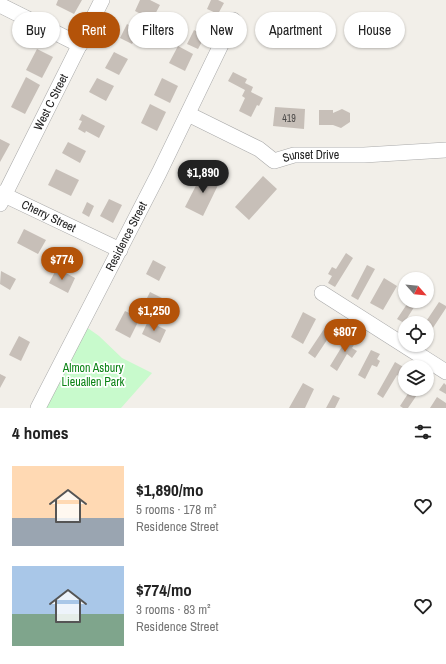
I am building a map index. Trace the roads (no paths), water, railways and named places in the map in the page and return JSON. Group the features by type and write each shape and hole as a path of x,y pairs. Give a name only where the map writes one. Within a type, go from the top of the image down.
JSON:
{"street":[{"name":"West C Street","path":"96,12 102,0"},
{"path":"0,5 68,39"},
{"name":"West C Street","path":"1,197 78,48"},
{"name":"Residence Street","path":"38,408 160,173 220,48"},
{"name":"Sunset Drive","path":"188,114 260,149 274,161 294,155 364,155 446,150"},
{"name":"Cherry Street","path":"1,197 120,250"},
{"path":"322,294 446,372"}],"park label":[{"name":"Almon Asbury Lieuallen Park","path":"93,375"}]}
